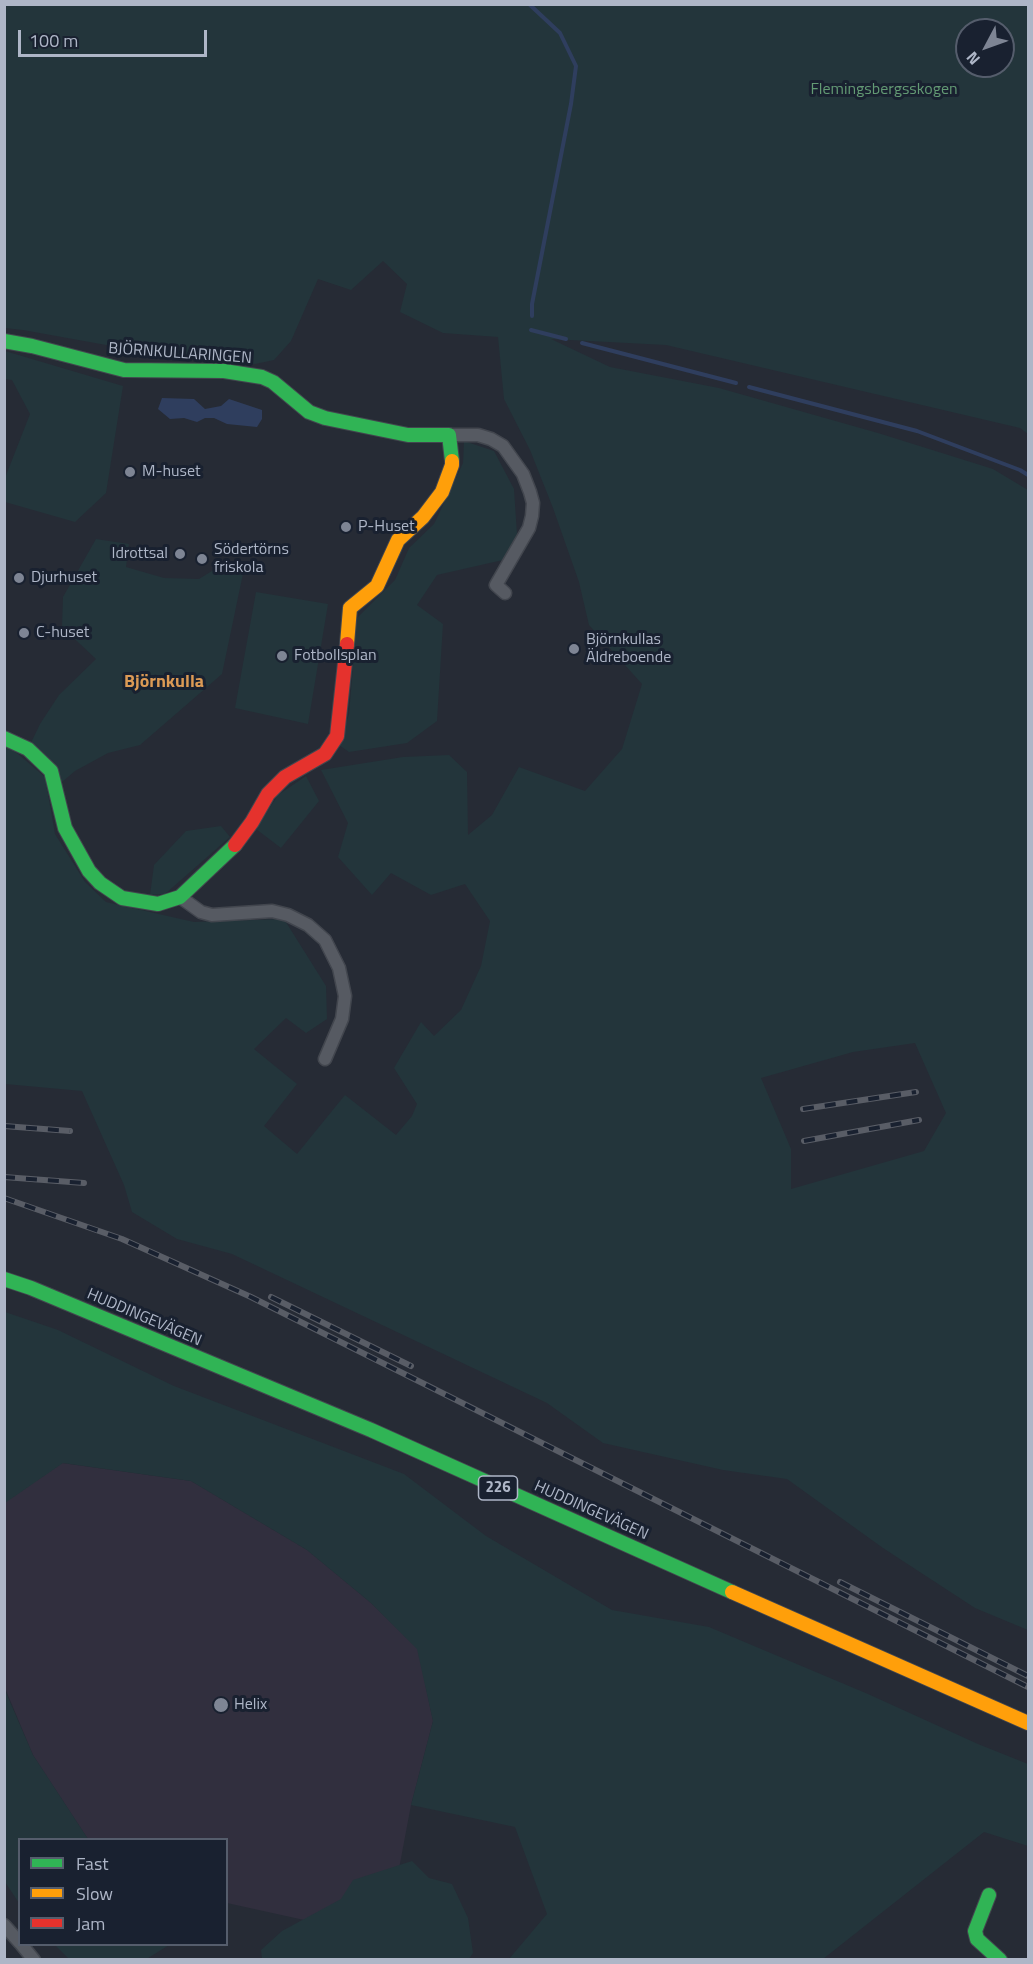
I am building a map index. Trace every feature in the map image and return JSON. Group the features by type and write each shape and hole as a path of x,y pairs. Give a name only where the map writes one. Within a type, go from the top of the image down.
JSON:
{"street":[{"name":"BJÖRNKULLARINGEN","path":"4,341 124,370 224,371 262,377 273,382 309,411 337,421 408,435 449,435"},
{"path":"4,738 28,749 51,771 65,828 89,871 100,883 122,898 158,904 180,897 231,850 252,822 268,794 285,777 325,754 337,736 350,608 377,586 398,540 423,518 442,492 452,465 449,435 478,435 503,446 523,474 530,492 533,503 529,528 496,585 505,593"},
{"path":"180,897 201,912 212,915 272,911 288,915 308,925 325,940 339,968 345,996 342,1019 325,1059"},
{"name":"HUDDINGEVÄGEN","path":"4,1279 371,1430 1029,1723"},
{"path":"989,1895 975,1931 977,1939 1000,1959"},
{"path":"4,1925 18,1941"},
{"path":"23,1946 34,1959"}],"shaded area":[{"name":"Helix","path":"62,1463 191,1481 307,1550 371,1603 418,1649 433,1721 411,1805 386,1938 228,1903 228,1838 87,1838 33,1755 5,1688 4,1503"}],"green space":[{"name":"Flemingsbergsskogen","path":"5,5 1028,5 1028,434 1020,428 666,345 551,339 610,367 719,388 878,433 993,469 1028,490 1028,1630 975,1608 883,1548 787,1479 723,1470 603,1443 547,1403 232,1254 177,1239 132,1212 124,1185 82,1091 5,1084 4,748 11,748 45,777 55,834 85,882 106,902 194,922 284,919 326,986 327,1019 306,1033 286,1018 254,1049 297,1084 264,1126 297,1154 345,1095 396,1135 412,1116 417,1104 394,1068 421,1022 434,1036 461,1010 481,966 490,921 465,884 431,895 391,873 372,895 338,857 348,823 321,770 403,757 449,755 467,772 468,835 492,815 519,767 585,791 622,749 642,684 589,625 579,582 553,508 530,450 504,399 498,337 443,333 400,312 407,284 383,261 351,290 318,279 291,341 274,360 255,364 156,354 5,328","holes":["915,1043 946,1113 924,1151 791,1189 791,1149 761,1078 853,1052"]},
{"path":"5,351 123,386 106,493 75,522 5,502 5,478 30,414 12,380 5,379"},
{"path":"464,441 494,451 514,489 517,534 503,560 437,575 417,605 443,624 437,721 407,743 349,752 339,745 349,714 357,618 395,580 409,548 434,524 463,463"},
{"path":"96,539 129,544 126,567 164,578 199,579 220,566 244,569 222,674 140,745 108,753 75,771 55,788 28,749 40,724 59,695 96,659 62,627 63,597"},
{"name":"Fotbollsplan","path":"256,592 328,604 308,724 235,708"},
{"path":"306,776 319,801 281,848 256,829 278,795"},
{"path":"221,826 230,837 165,894 150,895 154,865 186,831"},
{"path":"5,1312 58,1330 174,1386 404,1474 486,1536 612,1610 709,1627 1028,1764 1028,1846 984,1832 823,1959 509,1959 547,1914 515,1827 411,1805 433,1721 417,1649 371,1603 307,1550 191,1481 63,1463 5,1503"},
{"path":"4,1688 33,1755 87,1838 18,1838 18,1902 5,1882"},
{"path":"412,1861 429,1878 452,1884 468,1918 473,1953 469,1959 262,1959 261,1950 282,1931 341,1899 353,1880"},
{"path":"56,1946 167,1946 145,1960 69,1959"}],"water":[{"path":"162,398 194,399 205,409 221,406 229,399 262,410 262,419 257,427 227,424 214,418 205,418 197,422 184,418 170,419 158,409"}],"waterway":[{"path":"529,4 560,33 576,66 571,104 532,304 532,316"},
{"path":"531,330 566,339"},
{"path":"582,343 736,383"},
{"path":"749,387 917,431 1028,475"}],"railway":[{"path":"803,1109 916,1092"},
{"path":"804,1141 919,1120"},
{"path":"4,1126 70,1131"},
{"path":"4,1177 84,1183"},
{"path":"4,1198 122,1239 251,1297 1028,1687"},
{"path":"271,1297 411,1366"},
{"path":"840,1582 1028,1676"}],"traffic: fast":[{"path":"4,341 124,370 224,371 262,377 273,382 309,412 325,418 408,435 449,435 452,461"},
{"path":"4,738 28,749 51,771 65,828 89,871 100,883 122,898 158,904 180,897 235,845"},
{"path":"4,1279 31,1288 371,1430 732,1592"},
{"path":"989,1895 975,1931 977,1939 1000,1960"}],"traffic: slow":[{"path":"347,644 350,608 377,586 398,540 423,517 442,492 452,461"},
{"path":"732,1592 1028,1723"}],"traffic: jam":[{"path":"235,845 268,794 285,777 325,754 337,736 347,644"}],"place":[{"name":"M-huset","path":"130,472"},
{"name":"P-Huset","path":"346,527"},
{"name":"Idrottsal","path":"180,554"},
{"name":"Södertörns friskola","path":"202,559"},
{"name":"Djurhuset","path":"19,578"},
{"name":"C-huset","path":"24,633"},
{"name":"Björnkullas Äldreboende","path":"574,649"},
{"name":"Fotbollsplan","path":"282,656"},
{"name":"Helix","path":"221,1705"}],"district":[{"name":"Björnkulla","path":"164,683"}]}
